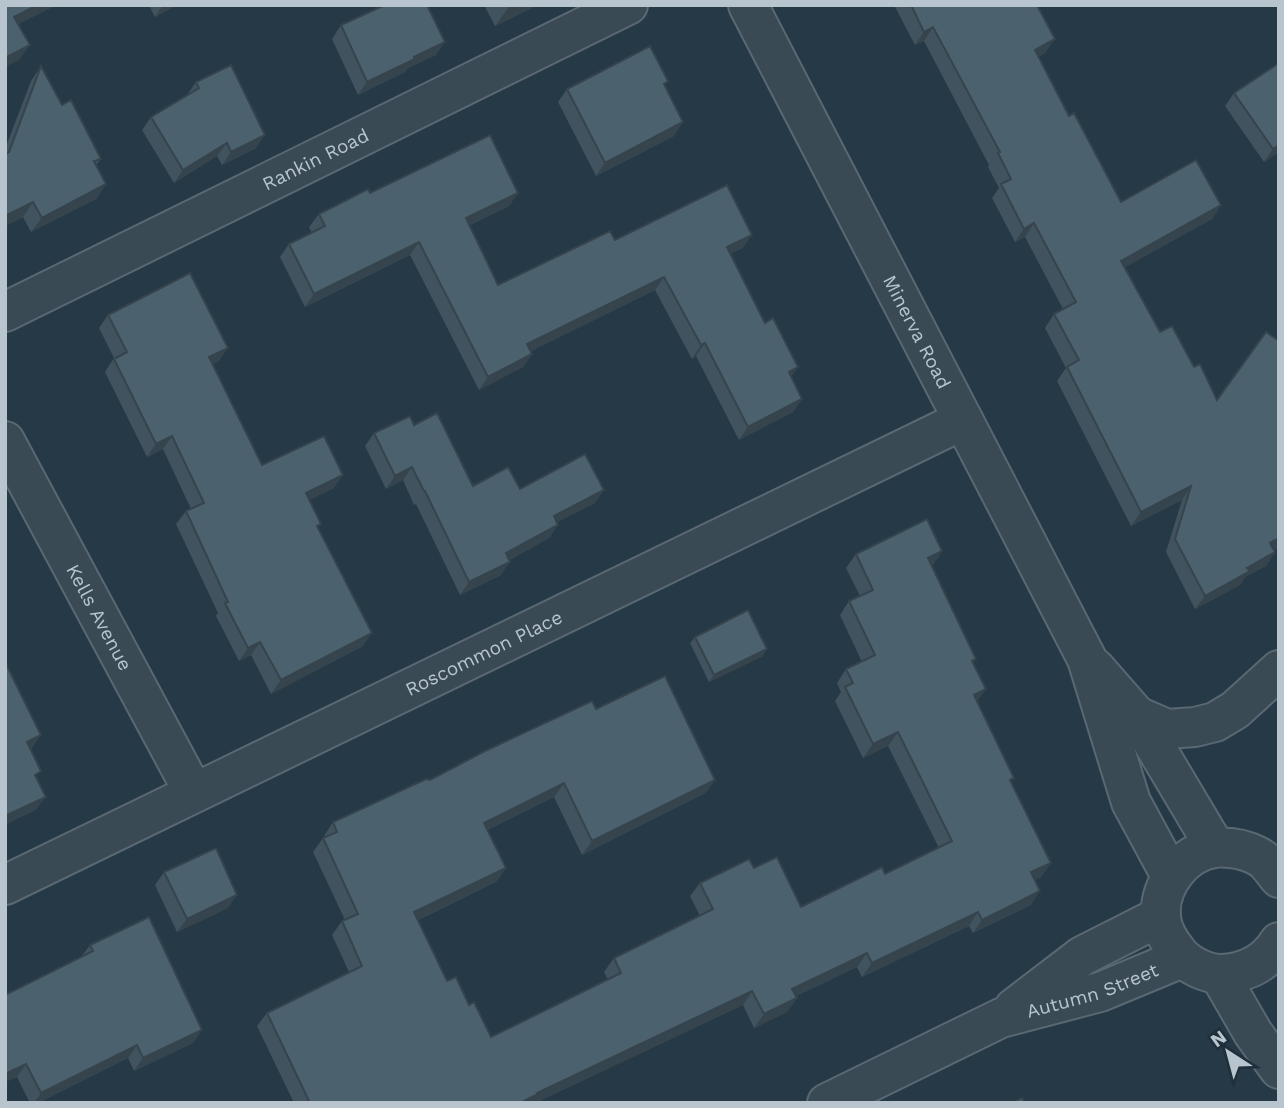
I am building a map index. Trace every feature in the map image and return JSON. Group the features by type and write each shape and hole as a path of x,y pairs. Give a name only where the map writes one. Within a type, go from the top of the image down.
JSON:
{"street":[{"name":"Rankin Road","path":"5,312 628,5"},
{"name":"Minerva Road","path":"748,5 1087,659 1131,802 1171,876"},
{"name":"Roscommon Place","path":"5,885 964,420"},
{"name":"Kells Avenue","path":"5,441 194,793"},
{"name":"Minerva Road","path":"1087,659 1137,716 1215,848"},
{"path":"1137,716 1167,729 1215,722 1235,710 1279,670"},
{"path":"1274,864 1241,849 1215,848 1189,857 1171,876 1163,895 1161,916 1167,939 1182,958 1199,969 1219,974 1247,970 1276,957"},
{"name":"Autumn Street","path":"1002,1018 1082,956 1161,916"},
{"name":"Autumn Street","path":"827,1103 1002,1018 1100,992 1182,958"},
{"path":"1219,974 1253,1033 1279,1069"}],"building":[{"path":"5,5 38,5 14,17 30,45 5,58"},
{"path":"385,5 427,5 445,42 367,82 341,25"},
{"path":"911,5 1037,5 1055,39 1035,50 1069,116 1074,113 1121,202 1196,160 1221,205 1121,261 1160,332 1172,326 1194,367 1200,364 1217,400 1266,332 1279,341 1279,538 1270,543 1275,552 1247,568 1250,571 1205,596 1175,539 1191,486 1141,512 1067,367 1079,360 1054,314 1076,302 1034,223 1024,229 1001,184 1011,179 998,153 1000,152 933,27 924,32"},
{"path":"650,46 668,81 664,84 683,122 605,163 567,89"},
{"path":"1279,63 1279,145 1273,149 1234,93"},
{"path":"231,65 265,135 231,152 227,143 183,170 151,117 199,88 196,82"},
{"path":"41,66 62,105 71,100 101,159 94,161 106,184 42,218 33,202 5,216 5,154 9,152"},
{"path":"490,135 518,193 466,218 498,285 610,231 615,240 727,185 752,235 727,247 765,323 773,318 798,367 789,372 802,399 748,427 705,343 701,345 664,277 527,344 532,354 488,377 419,242 314,294 289,244 325,226 319,214 368,189 370,193"},
{"path":"190,273 228,348 209,357 262,465 324,436 343,475 306,493 321,524 317,526 372,633 281,680 260,642 248,648 225,603 228,602 186,511 204,503 172,436 156,444 114,359 127,352 108,315"},
{"path":"437,413 473,486 508,467 520,489 585,454 604,490 554,516 558,525 506,553 510,562 469,582 412,467 395,476 374,433 410,416 414,425"},
{"path":"927,519 942,551 928,558 976,659 972,661 986,689 974,695 1014,778 1010,780 1051,863 1031,872 1040,891 982,920 978,912 872,963 867,953 792,989 797,998 764,1014 752,991 520,1103 310,1103 267,1013 362,966 342,921 358,914 323,838 337,832 333,822 426,779 430,780 592,701 596,709 665,676 715,780 592,841 564,783 484,823 506,868 414,912 447,981 456,977 469,1005 474,1002 491,1037 621,973 614,958 713,909 700,883 749,859 754,868 777,857 801,907 882,867 885,874 952,841 898,732 873,744 845,687 853,683 846,669 875,655 849,601 873,590 856,554"},
{"path":"748,610 767,649 714,675 695,637"},
{"path":"5,662 41,735 27,742 41,771 35,775 46,797 5,816"},
{"path":"216,848 237,895 187,919 164,872"},
{"path":"149,917 202,1030 143,1058 137,1045 41,1093 26,1064 5,1074 5,995 93,951 90,945"}]}
